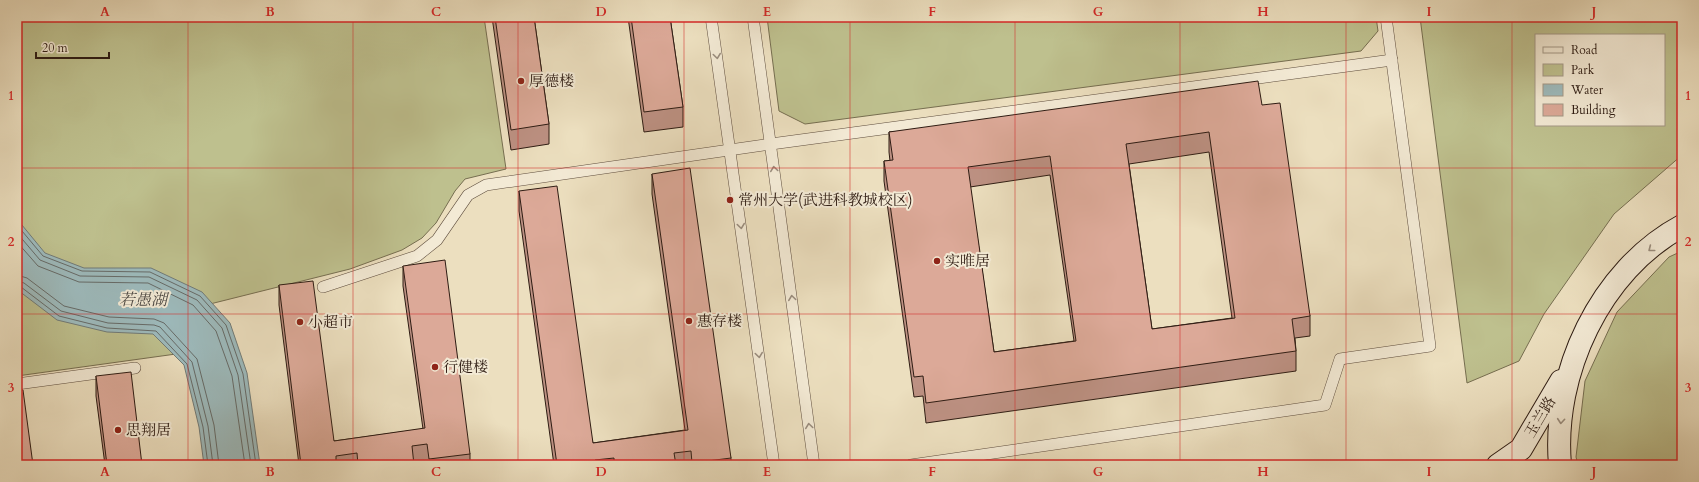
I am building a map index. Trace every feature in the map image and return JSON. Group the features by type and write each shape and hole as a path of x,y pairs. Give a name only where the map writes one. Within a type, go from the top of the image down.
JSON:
{"street":[{"path":"1560,465 1558,445 1562,403 1573,361 1590,322 1613,286 1642,256 1682,226"},
{"name":"玉兰路","path":"1498,465 1521,449 1573,361"}],"lane":[{"path":"711,17 774,465"},
{"path":"753,17 814,465"},
{"path":"911,465 1325,405 1340,359 1430,346 1386,17"},
{"path":"323,287 417,256 437,240 468,195 486,185 771,144 1392,60"},
{"path":"17,384 135,368"}],"green space":[{"path":"17,17 484,17 506,169 465,179 455,191 436,223 422,238 402,250 350,269 170,314 176,354 17,376"},
{"path":"767,17 1376,17 1378,31 1361,51 805,124 779,111"},
{"path":"1420,17 1682,17 1682,155 1614,214 1544,314 1519,361 1467,383"},
{"path":"1682,251 1682,465 1578,465 1576,457 1585,381 1617,312 1669,257"}],"water":[{"name":"若愚湖","path":"17,219 45,253 84,268 151,268 202,292 230,323 247,373 260,465 204,465 199,427 184,365 153,334 107,332 57,320 19,291 17,288"}],"building":[{"name":"厚德楼","path":"495,17 534,17 549,124 511,130"},
{"path":"631,17 670,17 683,107 644,112"},
{"name":"实唯居","path":"1258,81 1262,105 1280,103 1310,316 1292,319 1296,351 926,403 923,376 914,377 884,161 893,160 889,132","holes":["1209,132 1235,318 1152,329 1126,144","1050,156 1076,341 994,352 968,167"]},
{"path":"690,168 731,458 692,463 691,451 674,453 676,465 614,465 614,458 595,460 596,465 557,465 519,191 557,186 593,443 688,430 652,174"},
{"path":"445,260 470,454 429,459 427,444 412,446 414,465 358,465 357,453 336,456 336,465 301,465 279,285 313,281 334,441 425,428 403,266"},
{"name":"思翔居","path":"131,372 142,465 107,465 96,376"},
{"path":"23,390 33,465 17,465 17,391"}],"place":[{"name":"厚德楼","path":"521,81"},
{"name":"常州大学(武进科教城校区)","path":"730,200"},
{"name":"实唯居","path":"937,261"},
{"name":"惠存楼","path":"689,321"},
{"name":"小超市","path":"300,322"},
{"name":"行健楼","path":"435,367"},
{"name":"思翔居","path":"118,430"}]}
